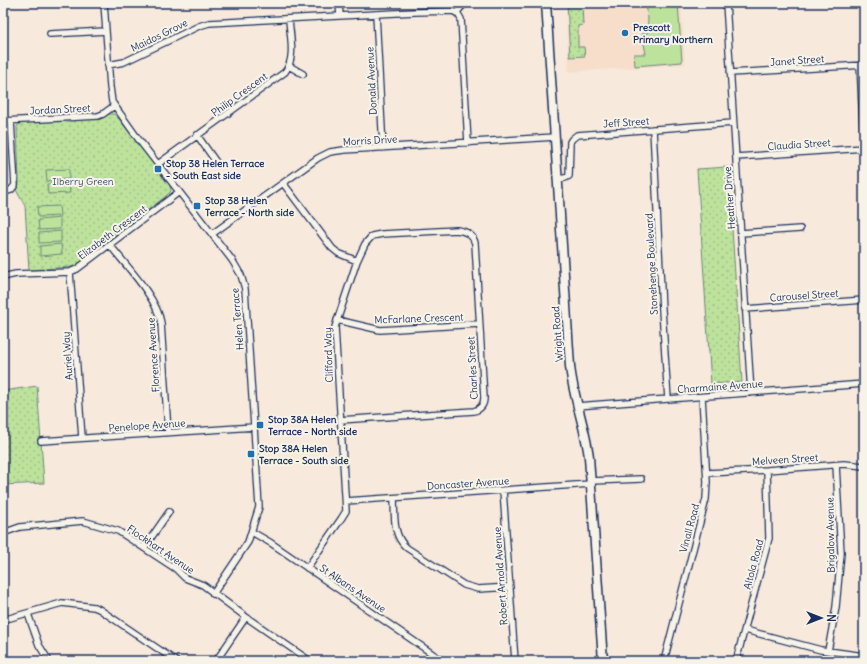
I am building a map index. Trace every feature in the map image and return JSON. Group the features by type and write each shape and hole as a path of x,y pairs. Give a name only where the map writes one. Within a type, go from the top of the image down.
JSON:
{"main road":[{"name":"Wright Road","path":"546,3 570,366 572,385 587,444 591,482 602,661"}],"street":[{"name":"Helen Terrace","path":"104,3 110,96 114,106 232,260 243,279 246,299 259,504 252,532 246,545 213,594"},
{"path":"339,3 340,16"},
{"path":"465,3 456,12 460,17 461,24 468,143"},
{"name":"Heather Drive","path":"726,3 751,393"},
{"name":"Maidos Grove","path":"108,65 124,62 206,24 445,10 456,12"},
{"name":"Donald Avenue","path":"376,14 383,148"},
{"path":"289,19 292,54 289,66 303,74"},
{"path":"50,34 106,31"},
{"path":"862,65 864,147"},
{"name":"Janet Street","path":"730,73 862,65"},
{"name":"Philip Crescent","path":"158,164 197,134 282,74 289,66"},
{"name":"Jordan Street","path":"3,121 98,116 114,106"},
{"path":"3,192 11,190 15,185 11,121"},
{"name":"Jeff Street","path":"557,179 569,176 570,142 574,137 590,134 733,124"},
{"name":"Stonehenge Boulevard","path":"653,129 668,399"},
{"path":"197,134 216,162"},
{"name":"Morris Drive","path":"212,234 327,153 336,151 554,137"},
{"name":"Claudia Street","path":"736,157 864,147"},
{"path":"283,183 332,248 338,253 357,261"},
{"name":"Elizabeth Crescent","path":"3,278 16,274 70,272 81,267 179,192"},
{"path":"741,233 800,229"},
{"name":"Clifford Way","path":"307,568 346,511 334,332 357,261 365,244 368,239 374,236 457,230 470,234"},
{"name":"Charles Street","path":"340,420 469,412 479,410 482,406 484,400 475,244 470,234"},
{"name":"Florence Avenue","path":"110,245 149,294 159,313 161,323 168,432"},
{"name":"Auriel Way","path":"70,272 82,438"},
{"name":"Carousel Street","path":"745,309 864,300"},
{"name":"McFarlane Crescent","path":"337,320 380,330 479,324"},
{"name":"Charmaine Avenue","path":"577,406 864,384"},
{"name":"Vinall Road","path":"664,661 706,499 707,473 702,397"},
{"name":"Penelope Avenue","path":"42,441 254,427"},
{"name":"Melveen Street","path":"707,473 850,464 864,466"},
{"name":"Brigalow Avenue","path":"828,651 837,600 841,553 836,465"},
{"name":"Altola Road","path":"736,661 769,538 766,470"},
{"name":"Doncaster Avenue","path":"346,501 641,479"},
{"name":"Robert Arnold Avenue","path":"503,490 515,661"},
{"path":"394,498 396,531 400,540 407,548 464,585 478,588 510,587"},
{"path":"144,548 169,512"},
{"name":"Flockhart Avenue","path":"3,533 20,527 86,522 118,531 176,569 185,578 203,585 213,594 310,661"},
{"name":"St Albans Avenue","path":"252,532 271,543 443,661"},
{"path":"3,620 64,603 97,608 176,661"},
{"path":"28,614 39,646 49,661"},
{"path":"216,661 246,617"},
{"path":"745,630 828,651 864,656"}],"shaded area":[{"name":"Prescott Primary Northern","path":"566,3 681,3 685,64 569,72"}],"green space":[{"path":"567,3 582,4 583,25 578,26 578,47 584,47 585,56 570,57"},
{"path":"646,3 678,3 682,62 635,66 634,54 646,54 642,34 647,33 648,19"},
{"name":"Ilberry Green","path":"109,114 115,114 170,185 171,191 77,265 71,267 29,270 25,206 16,190 19,184 17,126 22,122 103,117"},
{"path":"728,167 742,382 711,384 697,169"},
{"path":"69,169 69,179 47,181 46,170"},
{"path":"69,183 70,193 48,194 47,184"},
{"path":"59,206 60,216 38,217 37,207"},
{"path":"60,218 60,229 39,230 38,220"},
{"path":"61,231 61,242 39,243 39,233"},
{"path":"61,244 62,254 40,256 40,246"},
{"path":"37,386 44,483 3,485 3,391"}],"place":[{"name":"Prescott Primary Northern","path":"625,33"},
{"name":"Stop 38 Helen Terrace - South East side","path":"158,169"},
{"name":"Stop 38 Helen Terrace - North side","path":"197,206"},
{"name":"Stop 38A Helen Terrace - North side","path":"260,425"},
{"name":"Stop 38A Helen Terrace - South side","path":"251,454"}]}
